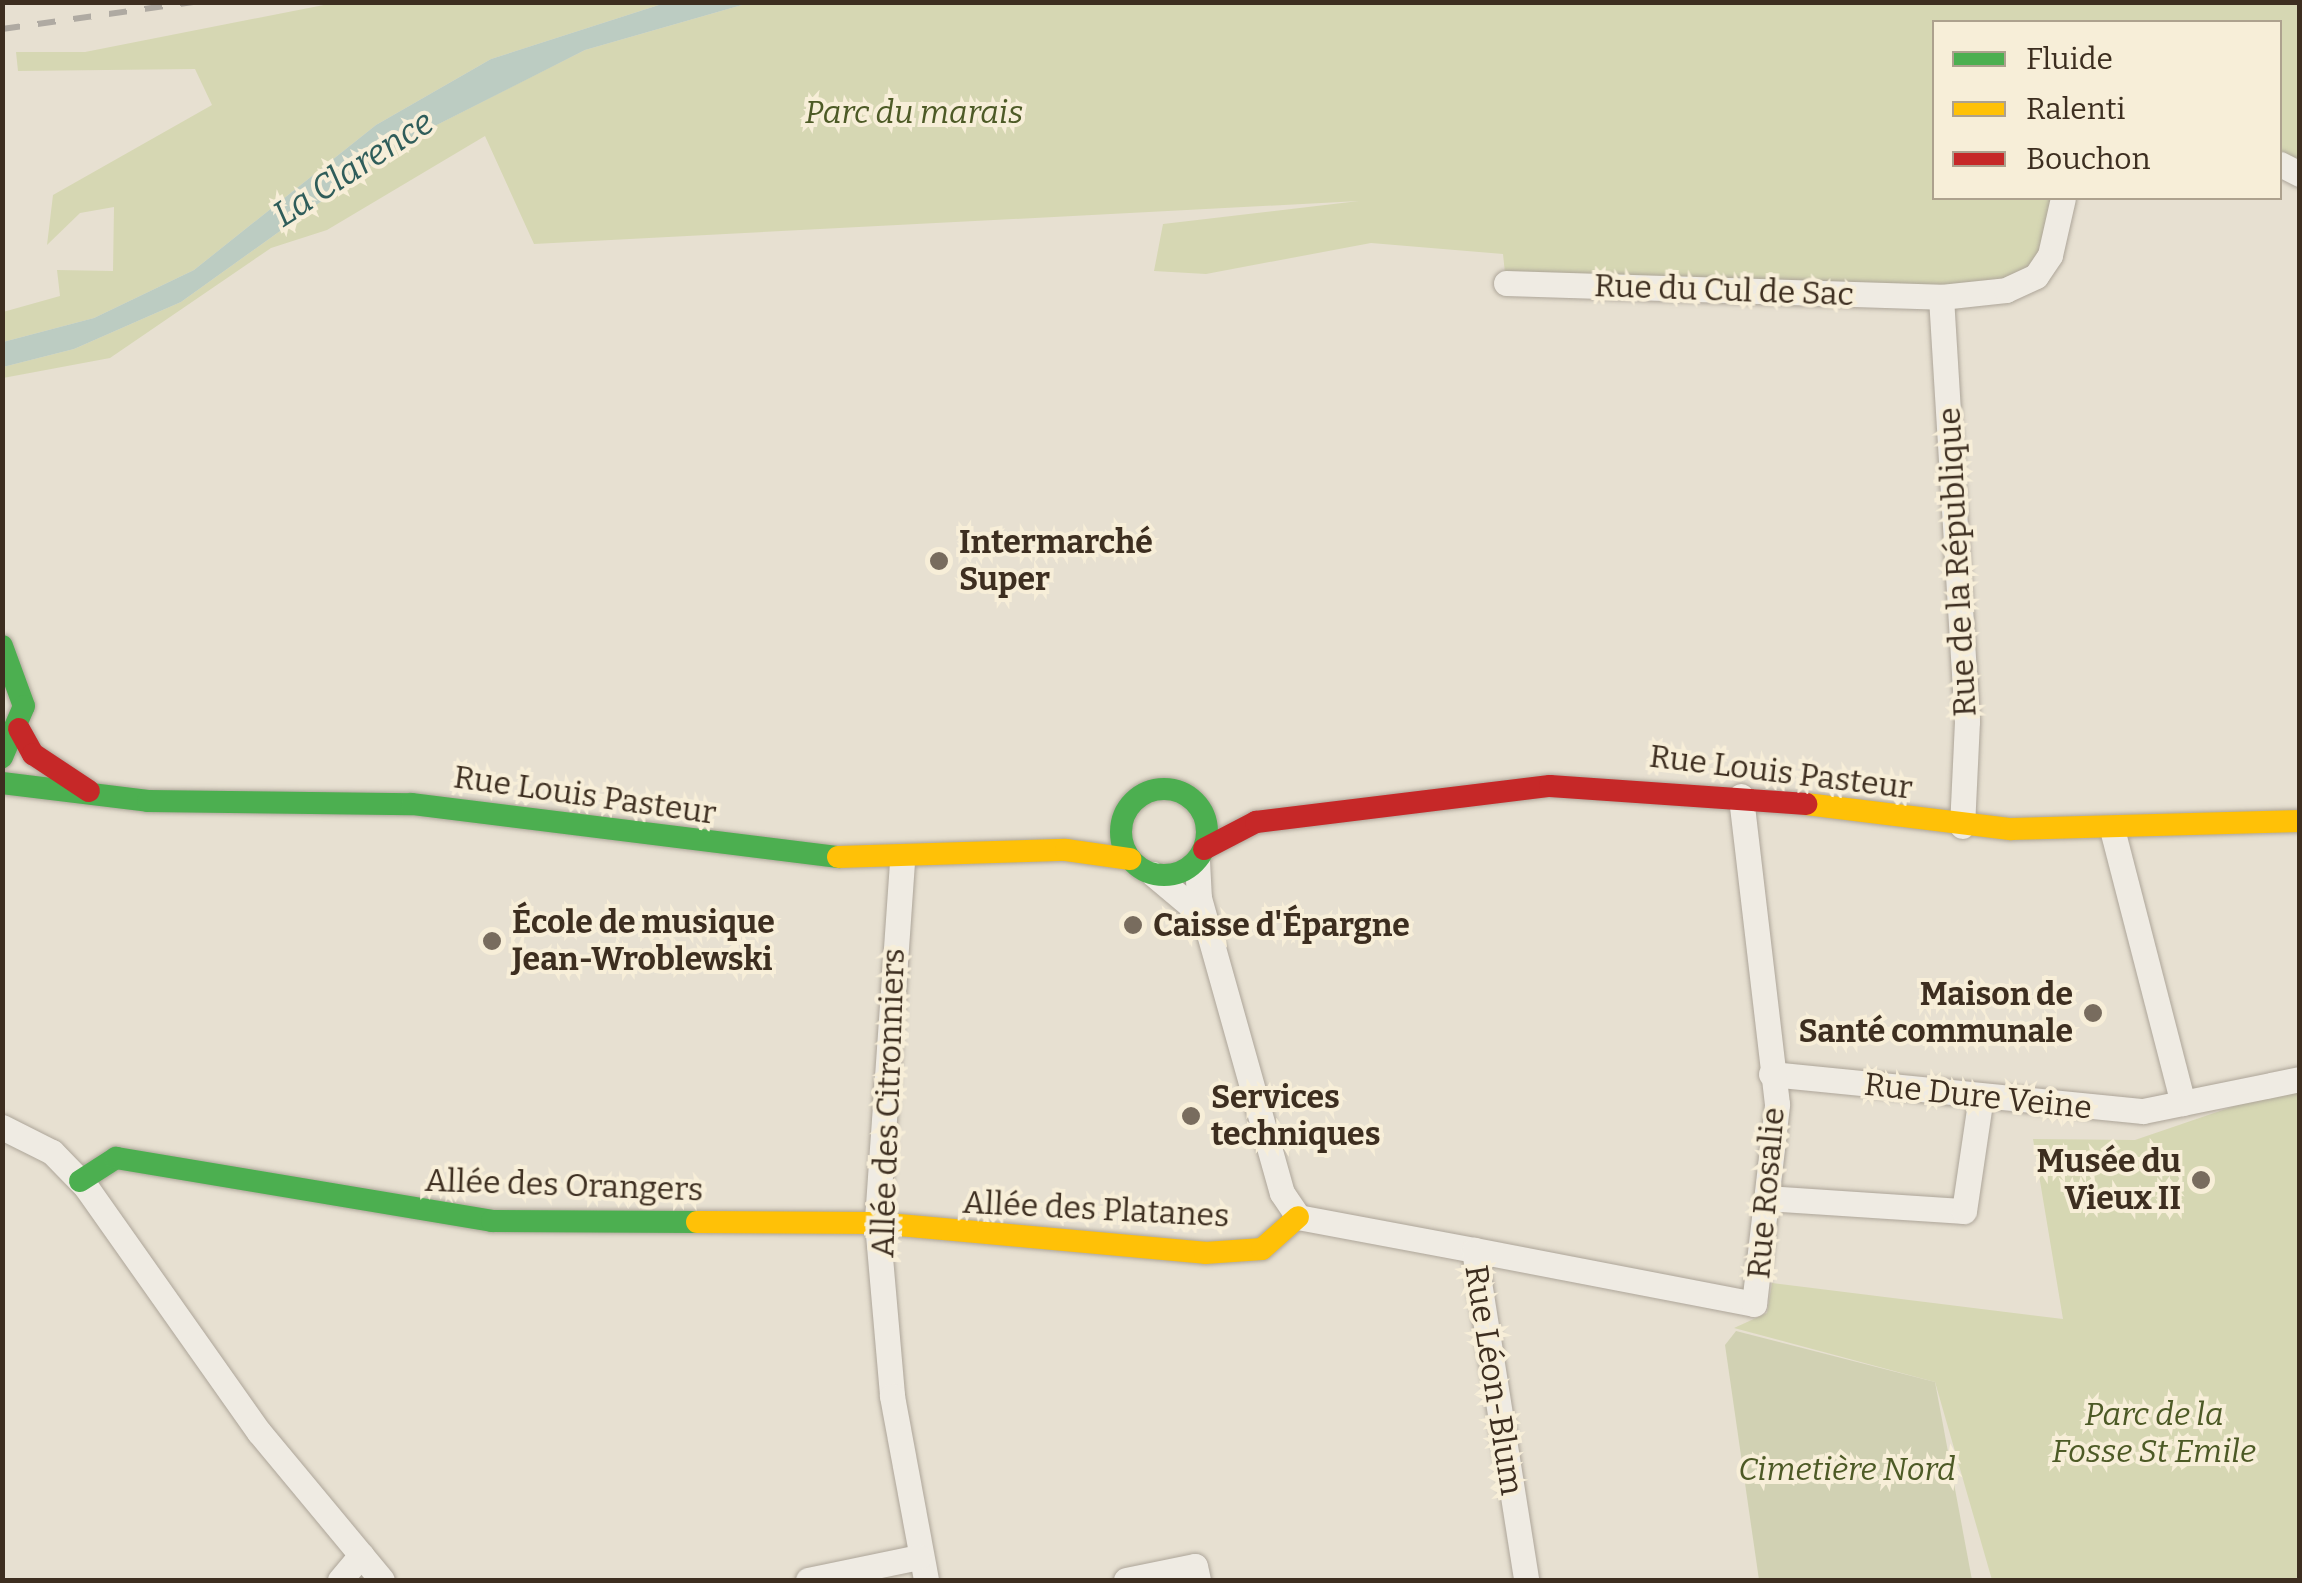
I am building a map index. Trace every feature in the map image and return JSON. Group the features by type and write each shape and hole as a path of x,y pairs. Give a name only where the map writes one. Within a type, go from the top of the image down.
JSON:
{"main road":[{"path":"2,646 22,682 19,729 2,757"},
{"path":"19,729 33,754 94,794"},
{"name":"Rue Louis Pasteur","path":"2,783 94,794 412,804 902,862 1066,850 1130,860"},
{"name":"Rue Louis Pasteur","path":"1203,813 1256,822 1483,788 1741,796 1962,826 2112,830 2300,821"},
{"path":"1160,789 1189,797 1203,813 1200,855 1153,874 1130,860 1124,815 1160,789"},
{"name":"Rue Louis Pasteur","path":"1066,850 1124,815"},
{"name":"Rue Louis Pasteur","path":"1200,855 1256,822"},
{"path":"2248,826 2300,837"},
{"name":"Allée des Orangers","path":"80,1180 116,1158 492,1221 877,1223"},
{"name":"Allée des Platanes","path":"877,1223 1205,1253 1262,1248 1298,1217"}],"street":[{"name":"Rue du Cul de Sac","path":"1506,282 1942,298 2006,290 2036,276 2050,255 2062,200"},
{"name":"Rue de la République","path":"1942,298 1966,721 1962,826"},
{"name":"Rue Rosalie","path":"1474,1250 1743,1309 1760,1287 1772,1074 1741,796"},
{"path":"2112,830 2184,1103"},
{"path":"1200,855 1207,919 1282,1193 1298,1217"},
{"name":"Allée des Citronniers","path":"902,862 877,1223 923,1569"},
{"path":"1153,874 1207,919"},
{"name":"Rue Dure Veine","path":"1772,1074 2143,1111 2300,1079"},
{"path":"1767,1198 1964,1211 1981,1096"},
{"path":"2,1127 52,1152 80,1180 259,1432 382,1580"},
{"name":"Rue Léon-Blum","path":"1298,1217 1474,1250 1526,1580"},
{"path":"340,1580 361,1555"},
{"path":"1126,1580 1194,1566 1198,1580"},
{"path":"808,1580 923,1569"}],"green space":[{"path":"334,3 665,3 491,59 376,125 194,270 94,318 3,342 3,312 60,296 57,270 113,271 114,207 80,213 47,245 53,195 212,105 195,69 18,71 16,52 85,52"},
{"name":"Parc du marais","path":"749,3 2299,3 2299,174 2282,165 2282,20 1932,20 1932,200 2063,200 2050,255 2006,290 1506,283 1503,254 1371,243 1206,274 1154,271 1163,224 1359,201 534,244 485,136 327,230 271,248 110,358 3,378 3,367 74,349 181,302 407,140 585,50"},
{"name":"Parc de la Fosse St Emile","path":"2299,1084 2299,1580 1992,1580 1935,1382 1734,1328 1767,1313 1772,1283 2063,1319 2033,1139 2135,1140"},
{"name":"Cimetière Nord","path":"1736,1331 1935,1382 1972,1580 1759,1580 1725,1345"}],"water":[{"name":"La Clarence","path":"665,3 749,3 585,50 407,140 181,302 74,349 3,367 3,342 94,318 194,270 376,125 491,59"}],"railway":[{"path":"2,29 193,2"}],"traffic: fast":[{"path":"2,646 24,706 2,757"},
{"path":"2,783 148,801 412,804 838,857"},
{"path":"1164,789 1181,792 1195,801 1204,815 1207,832 1204,849 1195,863 1181,872 1164,875 1147,872 1133,863 1124,849 1121,832 1124,815 1133,801 1147,792 1164,789"},
{"path":"80,1181 116,1158 492,1221 697,1222"}],"traffic: slow":[{"path":"1806,804 2011,829 2300,821"},
{"path":"838,857 1066,850 1130,859"},
{"path":"697,1222 877,1223 1205,1253 1262,1249 1298,1217"}],"traffic: jam":[{"path":"19,729 33,754 89,791"},
{"path":"1204,849 1256,822 1550,786 1806,804"}],"place":[{"name":"Intermarché Super","path":"939,561"},
{"name":"Caisse d'Épargne","path":"1133,925"},
{"name":"École de musique Jean-Wroblewski","path":"492,941"},
{"name":"Maison de Santé communale","path":"2093,1013"},
{"name":"Services techniques","path":"1191,1116"},
{"name":"Musée du Vieux II","path":"2201,1180"}]}
